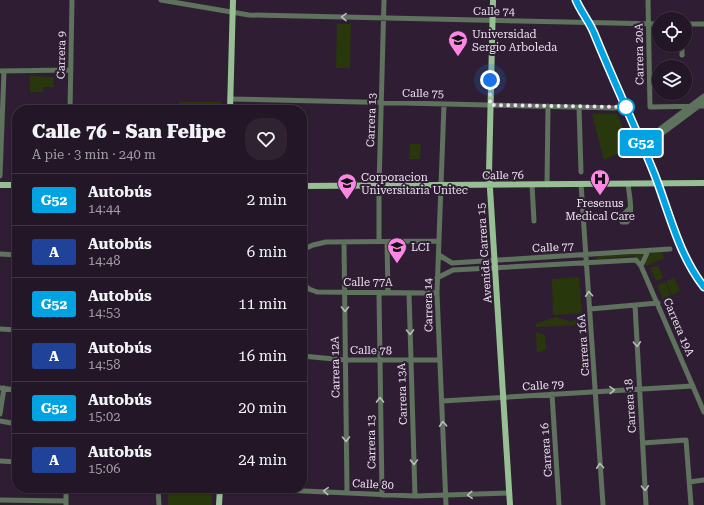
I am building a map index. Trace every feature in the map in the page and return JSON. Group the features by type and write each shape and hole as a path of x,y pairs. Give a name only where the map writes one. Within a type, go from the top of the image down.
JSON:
{"main road":[{"path":"230,105 232,0"},
{"name":"Avenida Carrera 15","path":"493,0 489,185 510,505"},
{"name":"Calle 76","path":"307,186 704,183"},
{"path":"0,185 12,185"},
{"path":"219,505 220,493"}],"street":[{"name":"Carrera 9","path":"70,105 72,0"},
{"name":"Calle 74","path":"161,0 249,15 652,24"},
{"name":"Carrera 13","path":"379,242 378,186 382,102 384,0"},
{"name":"Carrera 20A","path":"648,0 650,107 690,106"},
{"path":"692,24 704,24"},
{"path":"0,176 2,71 71,70"},
{"path":"704,96 660,129 660,135 701,106 704,102"},
{"name":"Calle 75","path":"230,99 616,108"},
{"name":"Carrera 14","path":"444,104 437,293 446,505"},
{"path":"547,185 548,106"},
{"path":"690,106 701,106"},
{"path":"579,107 581,172"},
{"name":"Carrera 16A","path":"581,184 603,505"},
{"path":"628,184 630,208"},
{"path":"532,185 534,221"},
{"path":"307,248 326,242 440,241"},
{"name":"Carrera 12A","path":"344,242 346,492"},
{"path":"387,242 388,292"},
{"name":"Calle 77","path":"439,255 452,263 670,249"},
{"path":"641,266 648,251"},
{"path":"0,254 12,255"},
{"name":"Calle 77","path":"437,278 453,270 587,262 634,260 638,261 641,266"},
{"name":"Carrera 19A","path":"641,266 704,412"},
{"name":"Calle 77A","path":"307,287 314,292 437,293"},
{"name":"Carrera 13","path":"379,293 382,495"},
{"name":"Carrera 13A","path":"409,293 415,496"},
{"path":"590,309 658,303"},
{"name":"Carrera 18","path":"635,305 646,505"},
{"path":"0,329 12,330"},
{"name":"Calle 78","path":"307,356 380,361 440,360"},
{"name":"Calle 79","path":"442,401 693,386"},
{"path":"0,414 2,388 12,389"},
{"name":"Carrera 16","path":"552,394 559,505"},
{"path":"0,421 12,423"},
{"path":"643,444 686,440 691,505"},
{"path":"0,461 12,462"},
{"path":"689,482 704,480"},
{"name":"Calle 80","path":"307,490 415,496 509,493"},
{"path":"160,493 161,505"},
{"path":"0,500 66,503"}],"green space":[{"path":"337,24 351,24 350,68 336,68"},
{"path":"30,76 53,77 54,87 43,87 43,92 30,92"},
{"path":"179,102 221,102 221,105 179,105"},
{"path":"592,114 617,114 631,148 604,160"},
{"path":"410,144 421,144 420,159 409,159"},
{"path":"662,252 664,258 646,266 645,262 651,253"},
{"path":"644,253 640,261 634,256 597,259 597,256"},
{"path":"658,265 663,278 656,281 650,268"},
{"path":"579,277 582,313 553,315 552,279"},
{"path":"674,278 680,291 672,295 666,281"},
{"path":"665,282 671,295 663,299 657,285"},
{"path":"582,316 583,326 578,329 577,325 536,327 535,324 556,317 571,322"},
{"path":"536,332 545,335 546,350 537,353"},
{"path":"579,332 584,332 586,368 581,368"},
{"path":"212,493 212,505 168,505 168,494"}],"bus line":[{"name":"G52","path":"576,0 580,9 588,18 651,166 680,244 691,267 704,287"}],"place":[{"name":"Universidad Sergio Arboleda","path":"458,57"},
{"name":"Fresenus Medical Care","path":"600,196"},
{"name":"Corporacion Universitaria Unitec","path":"347,200"},
{"name":"LCI","path":"397,264"}],"route":[{"path":"490,80 490,105 626,107"}]}
